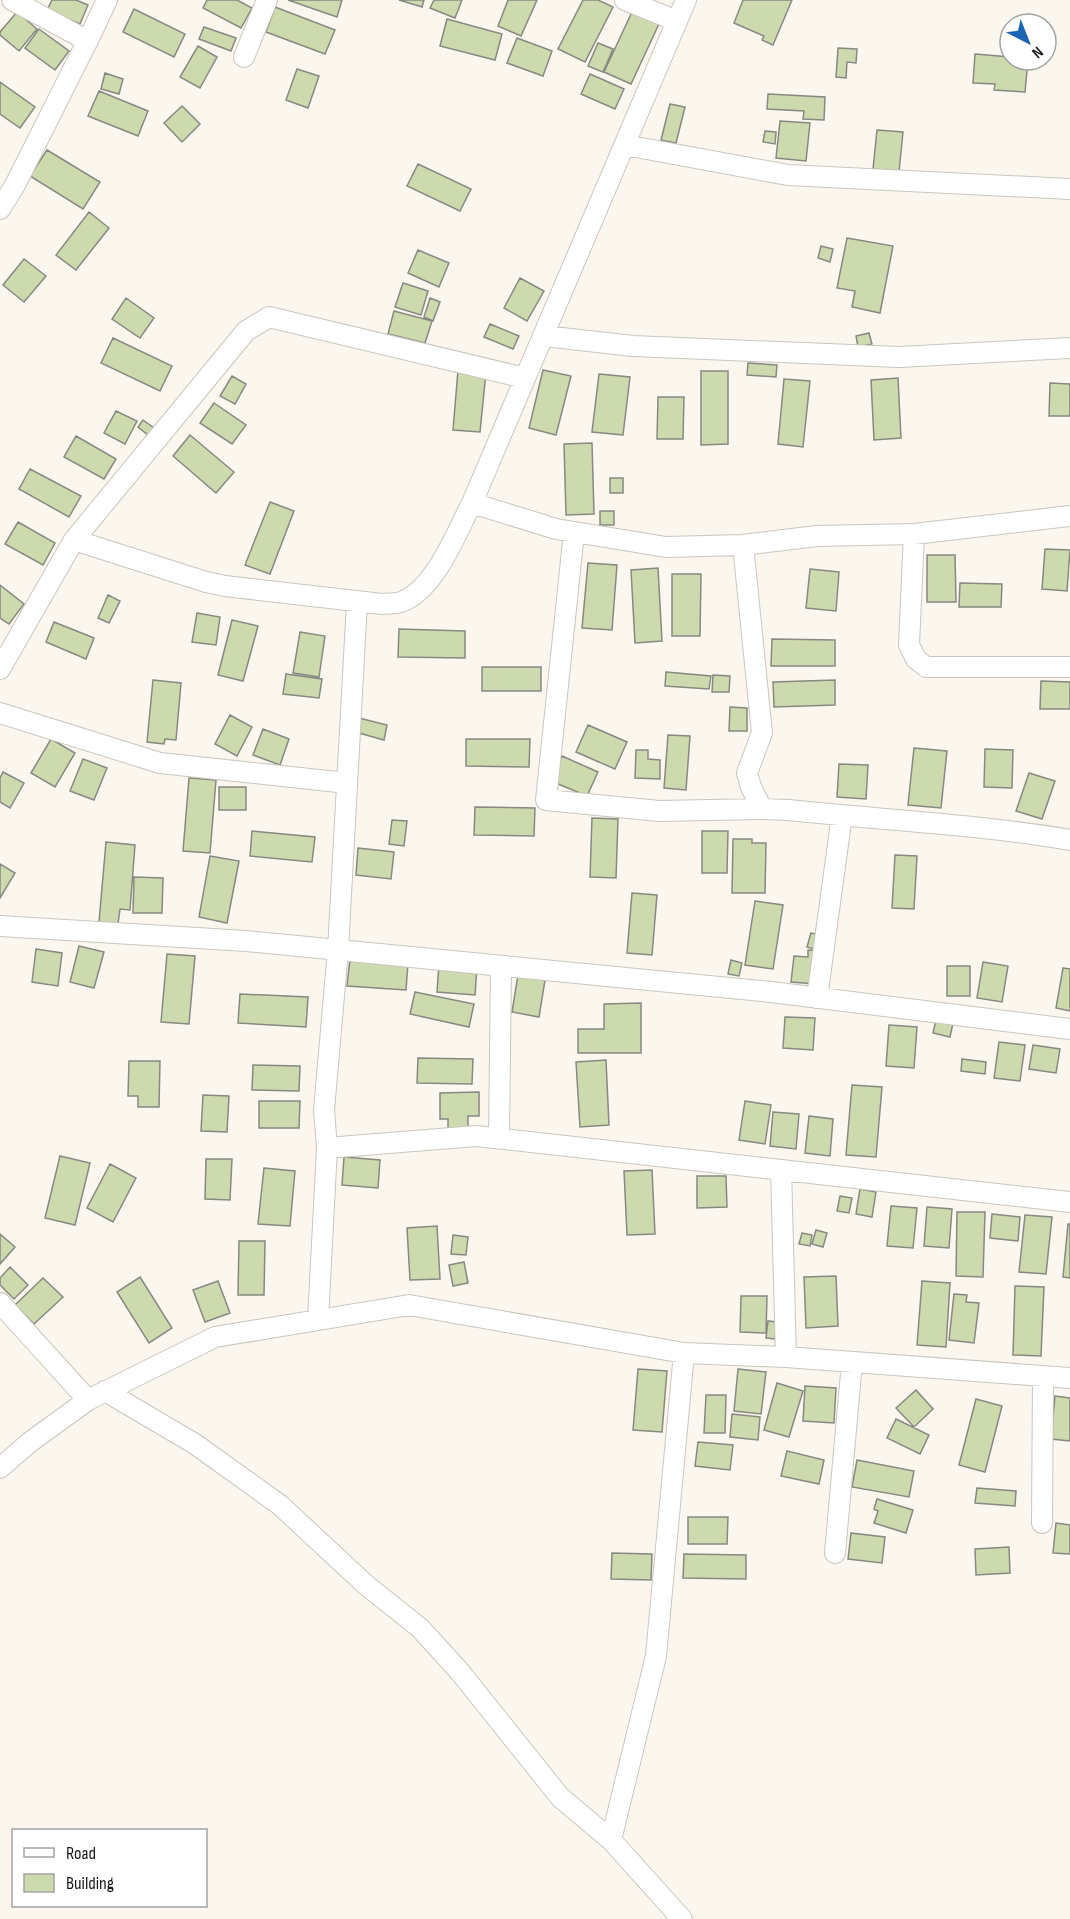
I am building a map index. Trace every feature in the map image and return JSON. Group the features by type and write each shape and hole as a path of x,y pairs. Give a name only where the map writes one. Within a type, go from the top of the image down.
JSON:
{"street":[{"path":"12,0 88,41"},
{"path":"0,209 7,180 88,41 107,0"},
{"path":"244,57 267,0"},
{"path":"625,0 677,21"},
{"path":"74,540 206,582 382,604 401,602 419,591 434,574 472,503 686,0"},
{"path":"625,145 788,176 1070,189"},
{"path":"0,669 74,540 246,331 269,317 525,378"},
{"path":"544,336 633,346 899,357 1070,348"},
{"path":"472,503 556,529 666,547 742,545 817,536 914,534 1070,516"},
{"path":"574,532 546,800 659,812 788,810 1019,832 1070,840"},
{"path":"914,534 909,645 916,659 926,667 1070,667"},
{"path":"742,545 762,733 747,773 762,809"},
{"path":"318,1320 327,1148 324,1110 338,950 357,602"},
{"path":"0,713 160,763 347,783"},
{"path":"817,998 842,815"},
{"path":"0,926 246,941 817,998 1070,1029"},
{"path":"499,1138 501,966"},
{"path":"327,1148 477,1136 1070,1202"},
{"path":"781,1170 786,1357"},
{"path":"0,1303 96,1395 195,1444 280,1505 366,1585 420,1628 460,1672 560,1797 611,1840 682,1919"},
{"path":"0,1468 30,1442 96,1395 215,1337 409,1305 684,1353 786,1357 1070,1378"},
{"path":"611,1840 656,1656 684,1353"},
{"path":"835,1553 852,1362"},
{"path":"1042,1523 1043,1377"}],"building":[{"path":"52,0 76,0 88,5 80,24 47,10"},
{"path":"207,0 237,0 252,8 241,28 203,8"},
{"path":"288,0 342,0 337,17"},
{"path":"399,0 424,0 422,7"},
{"path":"434,0 462,0 455,18 430,8"},
{"path":"508,0 537,0 521,36 498,26"},
{"path":"583,0 598,0 613,7 585,62 558,49"},
{"path":"743,0 792,0 773,45 762,40 764,36 734,23"},
{"path":"275,7 335,30 325,54 266,32"},
{"path":"134,9 185,34 174,57 123,32"},
{"path":"17,12 37,29 19,51 0,35"},
{"path":"632,12 659,24 631,84 604,72"},
{"path":"447,19 502,34 495,60 440,46"},
{"path":"204,27 236,38 231,51 199,39"},
{"path":"39,29 69,51 55,70 25,48"},
{"path":"517,38 552,51 543,76 507,63"},
{"path":"598,43 613,49 603,72 588,66"},
{"path":"198,46 217,57 200,88 180,77"},
{"path":"838,48 857,49 856,63 847,62 846,78 836,77"},
{"path":"975,54 998,56 998,72 1027,72 1025,92 994,90 995,84 973,83"},
{"path":"297,69 319,76 308,108 286,100"},
{"path":"105,73 123,79 119,94 101,89"},
{"path":"590,74 624,89 615,109 581,94"},
{"path":"0,82 35,107 20,128 0,114"},
{"path":"99,91 148,111 138,136 88,116"},
{"path":"768,94 825,97 824,120 803,119 804,111 767,109"},
{"path":"670,104 685,107 676,143 661,140"},
{"path":"182,106 200,124 182,142 164,123"},
{"path":"780,121 810,123 806,161 776,158"},
{"path":"877,130 903,132 899,172 873,169"},
{"path":"765,131 776,132 775,144 763,142"},
{"path":"47,150 100,182 83,209 30,176"},
{"path":"418,164 471,189 460,211 407,186"},
{"path":"89,212 109,228 76,270 56,255"},
{"path":"847,238 893,246 880,313 852,307 855,291 837,288"},
{"path":"821,246 833,249 830,262 818,258"},
{"path":"418,250 449,263 439,287 408,273"},
{"path":"24,259 46,276 24,302 3,285"},
{"path":"520,278 544,291 527,321 504,308"},
{"path":"403,283 428,291 421,315 395,307"},
{"path":"126,298 154,318 140,338 112,319"},
{"path":"430,298 440,302 433,321 424,317"},
{"path":"394,311 432,321 425,343 388,334"},
{"path":"490,324 519,336 513,349 484,337"},
{"path":"869,333 872,344 858,347 856,336"},
{"path":"113,338 172,366 160,391 101,363"},
{"path":"748,363 777,365 776,377 747,375"},
{"path":"458,370 486,372 480,432 453,430"},
{"path":"543,370 571,376 556,435 529,428"},
{"path":"701,371 728,371 728,444 701,445"},
{"path":"599,374 630,377 623,435 592,432"},
{"path":"232,376 246,384 235,404 220,396"},
{"path":"898,378 901,438 874,440 871,380"},
{"path":"784,379 810,381 803,447 778,444"},
{"path":"1050,383 1070,384 1070,416 1049,416"},
{"path":"658,397 684,397 683,439 657,439"},
{"path":"214,403 246,425 232,444 200,423"},
{"path":"116,411 137,421 125,444 104,433"},
{"path":"143,420 154,428 148,435 138,427"},
{"path":"190,435 234,472 216,493 173,456"},
{"path":"76,436 116,459 104,479 64,457"},
{"path":"592,443 594,514 566,515 564,444"},
{"path":"30,469 81,496 69,517 19,489"},
{"path":"610,478 623,478 623,493 610,493"},
{"path":"270,502 294,511 270,574 245,565"},
{"path":"600,511 614,511 614,525 600,525"},
{"path":"18,522 55,543 43,565 5,544"},
{"path":"1045,549 1070,550 1067,591 1042,589"},
{"path":"927,555 955,555 956,602 927,602"},
{"path":"588,563 617,565 612,630 582,628"},
{"path":"658,568 662,641 635,643 631,570"},
{"path":"810,569 839,572 836,611 806,608"},
{"path":"672,574 701,574 700,636 672,636"},
{"path":"960,583 1002,584 1001,607 959,607"},
{"path":"0,585 24,604 9,624 0,618"},
{"path":"108,595 120,601 109,623 98,618"},
{"path":"197,613 220,617 216,645 192,642"},
{"path":"232,620 258,626 243,681 218,675"},
{"path":"54,622 94,638 86,659 46,642"},
{"path":"399,629 465,631 465,658 398,657"},
{"path":"300,632 325,636 319,677 293,673"},
{"path":"772,639 835,640 835,666 771,666"},
{"path":"482,667 541,667 541,691 482,691"},
{"path":"666,672 711,676 709,689 665,686"},
{"path":"286,674 322,679 319,698 283,694"},
{"path":"713,675 730,676 729,692 712,692"},
{"path":"153,680 181,683 176,740 165,739 164,744 147,742"},
{"path":"835,680 835,705 774,707 773,682"},
{"path":"1041,681 1070,682 1070,709 1040,709"},
{"path":"730,707 747,708 747,731 729,731"},
{"path":"230,715 252,727 237,756 215,744"},
{"path":"359,718 387,725 384,740 355,732"},
{"path":"588,725 627,742 615,769 576,752"},
{"path":"263,729 289,739 280,765 253,755"},
{"path":"668,735 690,736 686,790 664,788"},
{"path":"51,739 75,753 55,787 31,773"},
{"path":"466,739 530,739 529,767 466,766"},
{"path":"914,748 947,751 941,808 908,805"},
{"path":"985,749 1013,750 1012,788 984,787"},
{"path":"636,750 648,750 648,759 660,760 660,779 635,778"},
{"path":"562,756 598,772 587,796 551,781"},
{"path":"83,759 107,768 94,800 70,791"},
{"path":"839,764 868,765 866,799 837,797"},
{"path":"3,772 24,783 10,808 0,802 0,778"},
{"path":"1029,773 1055,781 1042,819 1016,811"},
{"path":"189,778 216,780 210,853 183,851"},
{"path":"219,787 246,787 246,810 219,810"},
{"path":"475,807 535,808 534,836 474,835"},
{"path":"592,818 618,819 616,878 590,877"},
{"path":"392,820 407,821 404,846 389,844"},
{"path":"252,831 315,837 312,862 250,856"},
{"path":"702,831 728,831 727,873 702,873"},
{"path":"733,839 752,839 752,843 766,843 765,893 732,893"},
{"path":"106,842 135,845 130,910 120,909 118,924 99,922"},
{"path":"358,848 394,852 391,879 356,875"},
{"path":"895,855 917,856 914,909 892,908"},
{"path":"210,856 239,861 227,923 199,917"},
{"path":"0,864 15,873 0,898"},
{"path":"134,877 163,878 162,913 133,913"},
{"path":"632,893 657,895 652,955 627,953"},
{"path":"755,901 783,905 773,969 745,965"},
{"path":"811,933 823,936 818,950 807,947"},
{"path":"79,946 104,952 94,988 70,982"},
{"path":"36,949 62,953 58,986 32,982"},
{"path":"808,950 819,951 816,984 791,982 794,956 808,957"},
{"path":"167,954 195,956 189,1024 161,1022"},
{"path":"350,959 408,963 406,990 347,986"},
{"path":"731,960 742,963 739,976 728,974"},
{"path":"983,962 1008,966 1002,1002 977,998"},
{"path":"439,964 477,967 475,995 437,992"},
{"path":"947,966 970,966 970,996 947,996"},
{"path":"1063,968 1070,969 1070,1011 1056,1008"},
{"path":"518,975 545,980 539,1017 512,1012"},
{"path":"415,992 474,1004 469,1027 410,1014"},
{"path":"240,994 308,997 306,1027 238,1023"},
{"path":"641,1003 641,1053 578,1053 578,1029 604,1029 604,1004"},
{"path":"785,1017 815,1018 813,1050 783,1048"},
{"path":"936,1020 953,1023 950,1037 933,1033"},
{"path":"889,1025 917,1027 914,1068 886,1066"},
{"path":"999,1042 1025,1045 1020,1081 994,1078"},
{"path":"1033,1045 1060,1049 1056,1073 1029,1069"},
{"path":"418,1058 473,1059 472,1084 417,1083"},
{"path":"962,1059 986,1062 985,1074 961,1071"},
{"path":"606,1060 609,1125 580,1127 576,1062"},
{"path":"129,1061 160,1061 159,1107 138,1107 138,1096 128,1096"},
{"path":"253,1065 300,1066 299,1091 252,1090"},
{"path":"852,1085 882,1087 876,1157 846,1155"},
{"path":"479,1092 479,1116 468,1116 468,1129 448,1129 448,1119 440,1119 440,1093"},
{"path":"203,1095 229,1096 227,1132 201,1131"},
{"path":"259,1101 300,1101 299,1128 259,1128"},
{"path":"745,1101 771,1105 765,1144 739,1140"},
{"path":"773,1112 799,1114 796,1149 770,1146"},
{"path":"809,1116 833,1119 830,1156 805,1153"},
{"path":"60,1156 90,1163 75,1225 45,1218"},
{"path":"344,1157 380,1160 378,1188 342,1185"},
{"path":"206,1159 232,1159 230,1200 205,1199"},
{"path":"110,1164 136,1178 113,1222 87,1208"},
{"path":"264,1168 295,1171 290,1226 258,1224"},
{"path":"652,1170 655,1234 627,1235 624,1171"},
{"path":"697,1176 726,1176 727,1207 697,1208"},
{"path":"860,1189 876,1192 872,1217 856,1214"},
{"path":"840,1196 852,1198 849,1213 837,1211"},
{"path":"891,1206 917,1208 913,1248 887,1246"},
{"path":"927,1207 952,1209 949,1248 924,1246"},
{"path":"957,1212 985,1212 983,1277 956,1276"},
{"path":"992,1214 1020,1217 1018,1241 990,1238"},
{"path":"1025,1215 1052,1217 1046,1274 1019,1272"},
{"path":"1068,1224 1070,1224 1070,1278 1063,1277"},
{"path":"437,1226 440,1279 410,1280 407,1228"},
{"path":"816,1230 827,1233 823,1247 812,1244"},
{"path":"802,1233 812,1235 810,1246 799,1244"},
{"path":"0,1234 15,1247 0,1264"},
{"path":"453,1235 468,1237 466,1255 451,1254"},
{"path":"239,1241 265,1241 264,1295 238,1295"},
{"path":"464,1262 468,1283 453,1286 449,1265"},
{"path":"10,1267 28,1285 14,1299 0,1285 0,1278"},
{"path":"836,1276 838,1326 806,1328 804,1277"},
{"path":"140,1277 172,1328 149,1343 117,1292"},
{"path":"43,1278 63,1297 34,1324 15,1305"},
{"path":"218,1281 230,1313 205,1322 193,1290"},
{"path":"922,1281 950,1283 946,1347 917,1345"},
{"path":"1015,1286 1044,1287 1041,1356 1013,1355"},
{"path":"954,1294 967,1295 966,1302 979,1303 974,1343 949,1340"},
{"path":"741,1296 767,1296 766,1333 740,1332"},
{"path":"768,1321 778,1322 775,1339 766,1338"},
{"path":"638,1369 667,1371 662,1432 633,1430"},
{"path":"738,1369 766,1372 761,1414 734,1411"},
{"path":"777,1383 803,1391 789,1437 764,1430"},
{"path":"805,1386 836,1388 834,1423 803,1421"},
{"path":"916,1390 933,1409 914,1427 896,1408"},
{"path":"706,1395 726,1395 725,1433 704,1433"},
{"path":"1055,1396 1070,1398 1070,1441 1051,1439"},
{"path":"976,1399 1002,1406 985,1472 959,1465"},
{"path":"732,1414 760,1417 758,1440 730,1437"},
{"path":"896,1419 929,1435 920,1454 887,1438"},
{"path":"698,1442 733,1445 730,1470 695,1466"},
{"path":"787,1451 824,1460 819,1484 781,1476"},
{"path":"857,1460 914,1471 909,1497 852,1487"},
{"path":"977,1488 1016,1491 1015,1506 975,1503"},
{"path":"877,1499 913,1510 906,1533 874,1523 878,1511 874,1509"},
{"path":"688,1517 728,1517 727,1544 688,1544"},
{"path":"1056,1523 1070,1525 1070,1554 1053,1553"},
{"path":"851,1533 885,1537 882,1563 848,1559"},
{"path":"1009,1547 1010,1573 976,1575 975,1549"},
{"path":"612,1553 652,1554 651,1580 611,1579"},
{"path":"684,1554 746,1555 746,1579 683,1578"}]}
